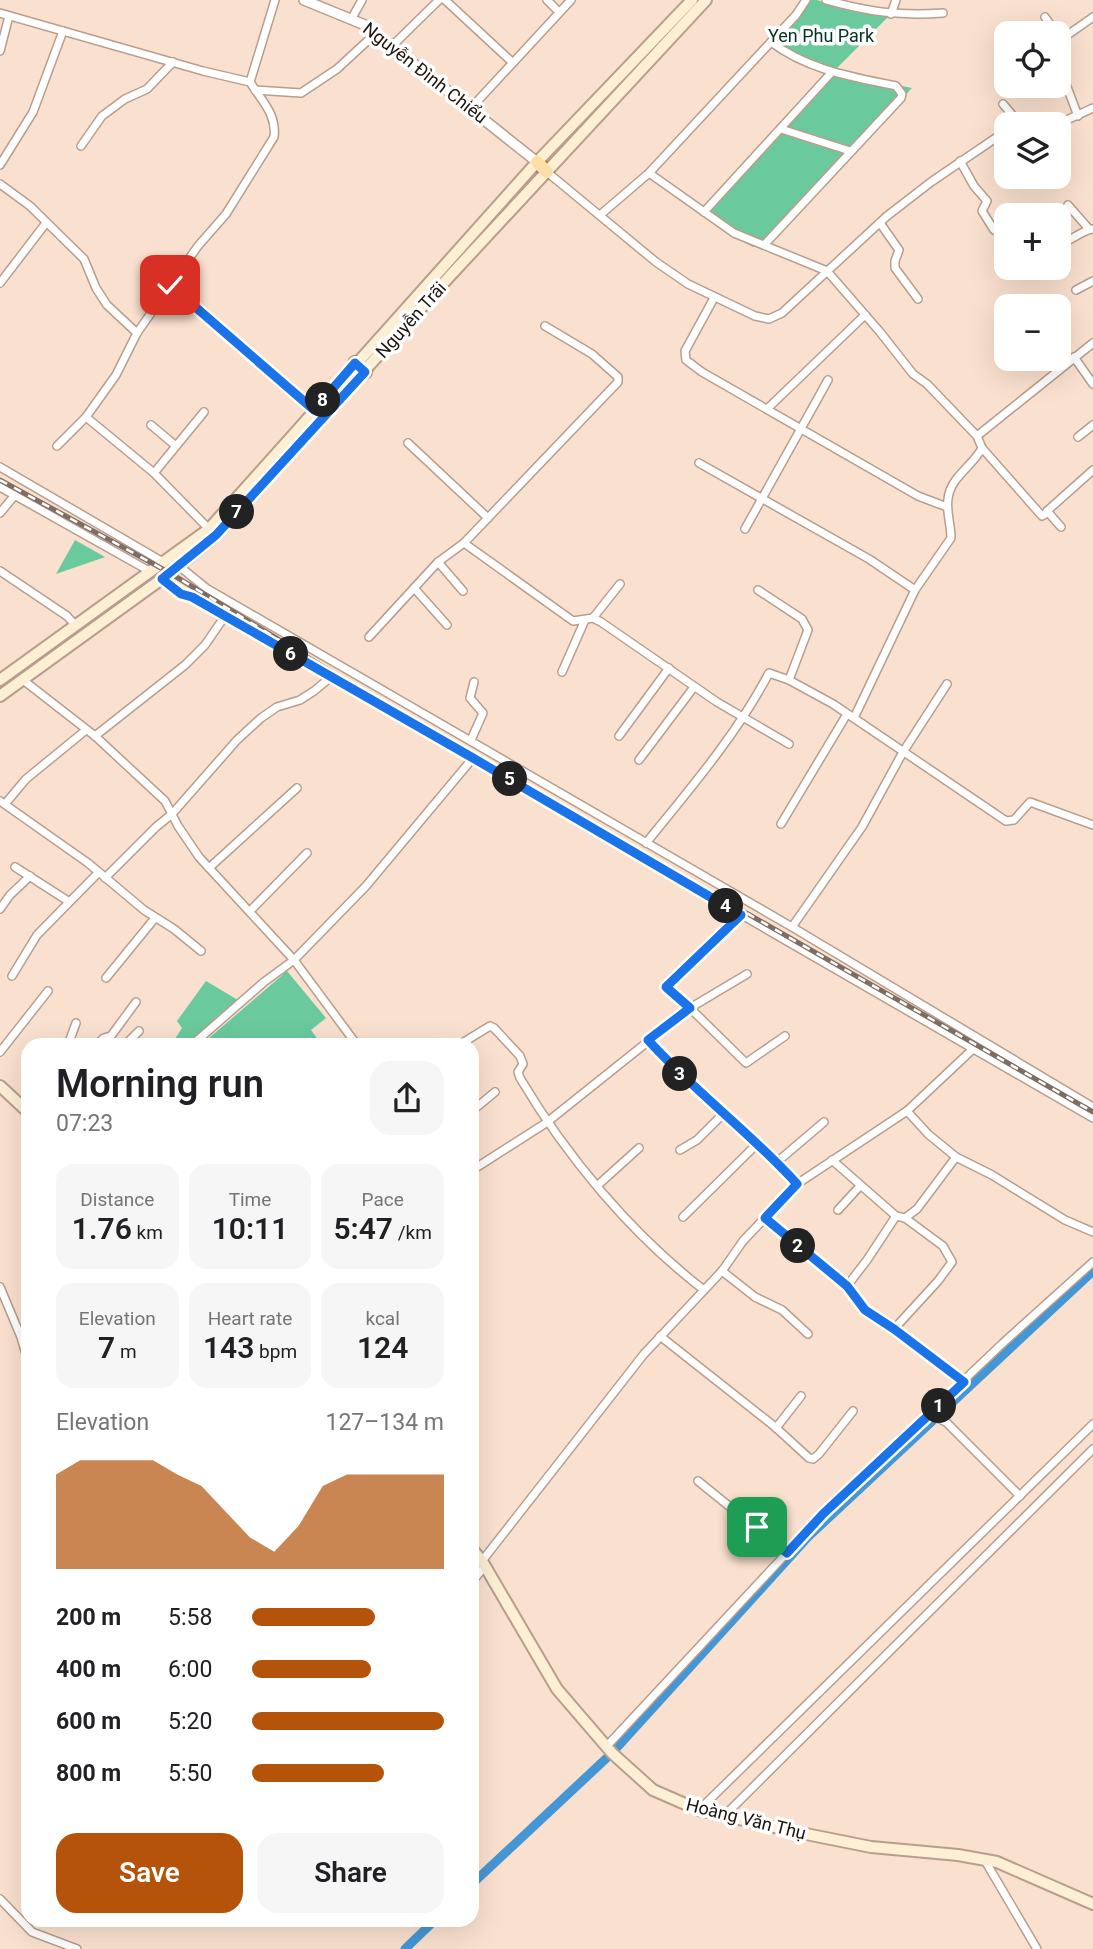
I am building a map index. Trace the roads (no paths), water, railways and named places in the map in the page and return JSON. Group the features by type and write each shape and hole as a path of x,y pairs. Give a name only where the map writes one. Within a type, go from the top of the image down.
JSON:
{"main road":[{"name":"Nguyễn Trãi","path":"0,696 162,579 216,535 537,162 692,0"},
{"name":"Nguyễn Trãi","path":"0,680 209,528 314,410 360,367 547,172 706,0"},
{"path":"537,162 547,172"},
{"path":"0,1086 21,1106"},
{"name":"Hoàng Văn Thụ","path":"479,1559 557,1689 606,1747 653,1790 699,1810 871,1847 958,1855 998,1862 1093,1904"}],"street":[{"path":"250,82 275,0"},
{"name":"Nguyễn Đình Chiểu","path":"304,0 352,18 376,33 537,162"},
{"path":"352,18 362,0"},
{"path":"394,46 439,0"},
{"path":"445,0 512,62"},
{"path":"547,0 559,12"},
{"path":"471,108 570,0"},
{"path":"600,215 649,173 796,15 806,0"},
{"path":"826,0 854,9 891,14 943,13"},
{"path":"891,14 896,0"},
{"path":"0,13 250,82 275,125 274,137 226,214 198,246 136,333 116,375 86,417 57,446"},
{"path":"0,51 9,16"},
{"path":"1071,33 1093,17"},
{"path":"0,165 33,112 63,31"},
{"path":"255,90 301,93 337,69 376,33"},
{"path":"764,245 902,94 896,86 832,72 771,42"},
{"path":"81,146 103,116 125,99 147,89 173,62"},
{"path":"704,212 832,72"},
{"path":"1071,98 1078,116"},
{"path":"1003,104 1009,112"},
{"path":"1071,119 1093,108"},
{"path":"781,129 850,151"},
{"path":"547,172 660,265 688,284 755,316 769,319 782,313 880,223 960,161 994,139"},
{"path":"960,161 974,186 986,198 982,211 994,230"},
{"path":"649,173 734,233 827,271 913,374 928,384 977,436 982,448 1042,516 1093,470"},
{"path":"0,184 30,206 84,259 96,288 107,305 136,333"},
{"path":"1071,208 1091,229 1071,240"},
{"path":"0,283 46,223"},
{"path":"880,223 899,250 895,268 918,299"},
{"path":"1076,290 1093,281"},
{"path":"170,285 314,410"},
{"path":"714,298 688,341 686,360 702,372 918,496 947,507"},
{"path":"767,409 865,315"},
{"path":"369,637 438,562 464,543 617,385 620,379 592,354 545,326"},
{"path":"977,436 1093,343"},
{"path":"1074,357 1093,384"},
{"path":"746,529 828,380"},
{"path":"154,473 204,412"},
{"path":"86,417 154,473 209,528"},
{"path":"151,425 176,446"},
{"path":"1078,437 1093,425"},
{"path":"408,443 488,518"},
{"path":"781,824 851,716 915,590 951,538 947,507 949,492 953,483 982,448"},
{"path":"699,463 869,559 915,590"},
{"path":"0,467 163,562"},
{"path":"0,487 150,572"},
{"path":"0,513 15,495"},
{"path":"1047,513 1061,527"},
{"path":"464,543 573,621 593,618 620,584"},
{"path":"438,562 463,591"},
{"path":"179,566 206,588 792,927 1093,1107"},
{"path":"0,570 76,625"},
{"path":"162,579 181,594 192,597 473,758 1093,1118"},
{"path":"414,588 447,625"},
{"path":"758,590 802,619 808,631 789,680"},
{"path":"95,736 185,665 205,645 225,616"},
{"path":"593,618 694,687 789,744"},
{"path":"562,672 584,620"},
{"path":"619,736 669,668"},
{"path":"646,842 693,786 743,716 769,673 789,680 851,716 1006,821 1014,820 1030,802 1093,825"},
{"path":"12,976 37,935 68,901 172,814 237,740 277,707 307,696 331,677"},
{"path":"23,680 95,736 165,801 192,847 295,960 352,1038"},
{"path":"471,740 483,713 470,698 474,682"},
{"path":"792,927 863,827 903,752 947,684"},
{"path":"639,760 694,687"},
{"path":"86,730 26,779 3,803 88,863 101,876 201,951"},
{"path":"200,1038 264,982 295,960 366,886 473,758"},
{"path":"209,868 297,788"},
{"path":"250,911 307,853"},
{"path":"15,867 68,901"},
{"path":"0,909 30,876"},
{"path":"741,915 666,987 746,1063 785,1036"},
{"path":"106,978 155,918"},
{"path":"479,1165 546,1123 690,1008 747,974"},
{"path":"0,1052 48,991"},
{"path":"104,1038 111,1036 136,1002"},
{"path":"71,1038 76,1023"},
{"path":"471,1038 490,1027 494,1028 520,1056 523,1064 518,1072 520,1079 546,1123 663,1257 704,1290"},
{"path":"132,1038 139,1031"},
{"path":"648,1040 797,1184"},
{"path":"479,1571 660,1336 722,1271 743,1241 797,1184 907,1111 973,1049"},
{"path":"479,1105 495,1092"},
{"path":"907,1111 928,1134 956,1157 992,1175 1065,1220 1093,1232"},
{"path":"680,1150 697,1140 723,1114"},
{"path":"777,1162 824,1122"},
{"path":"684,1217 757,1144"},
{"path":"598,1185 639,1148"},
{"path":"905,1218 917,1209 956,1157"},
{"path":"832,1160 896,1216 905,1218 943,1246 952,1262 939,1281 894,1329"},
{"path":"838,1210 860,1186"},
{"path":"847,1286 896,1216"},
{"path":"765,1218 847,1286 865,1310 964,1382"},
{"path":"606,1747 823,1514 1003,1343 1093,1262"},
{"path":"722,1271 755,1297 782,1310 808,1334"},
{"path":"0,1287 21,1337"},
{"path":"660,1336 813,1459 853,1411"},
{"path":"776,1428 802,1396"},
{"path":"930,1414 946,1422 1018,1498 1028,1513"},
{"path":"699,1810 1093,1424"},
{"path":"724,1816 1093,1449"},
{"path":"698,1481 787,1553"},
{"path":"984,1859 1037,1949"},
{"path":"0,1899 21,1921"},
{"path":"27,1927 32,1932 77,1949"}],"waterway":[{"path":"479,1877 612,1753 808,1537 1093,1271"},
{"path":"405,1949 428,1927"}],"railway":[{"path":"0,480 170,573 400,714 1093,1112"}],"park label":[{"name":"Yen Phu Park","path":"821,36"}]}
